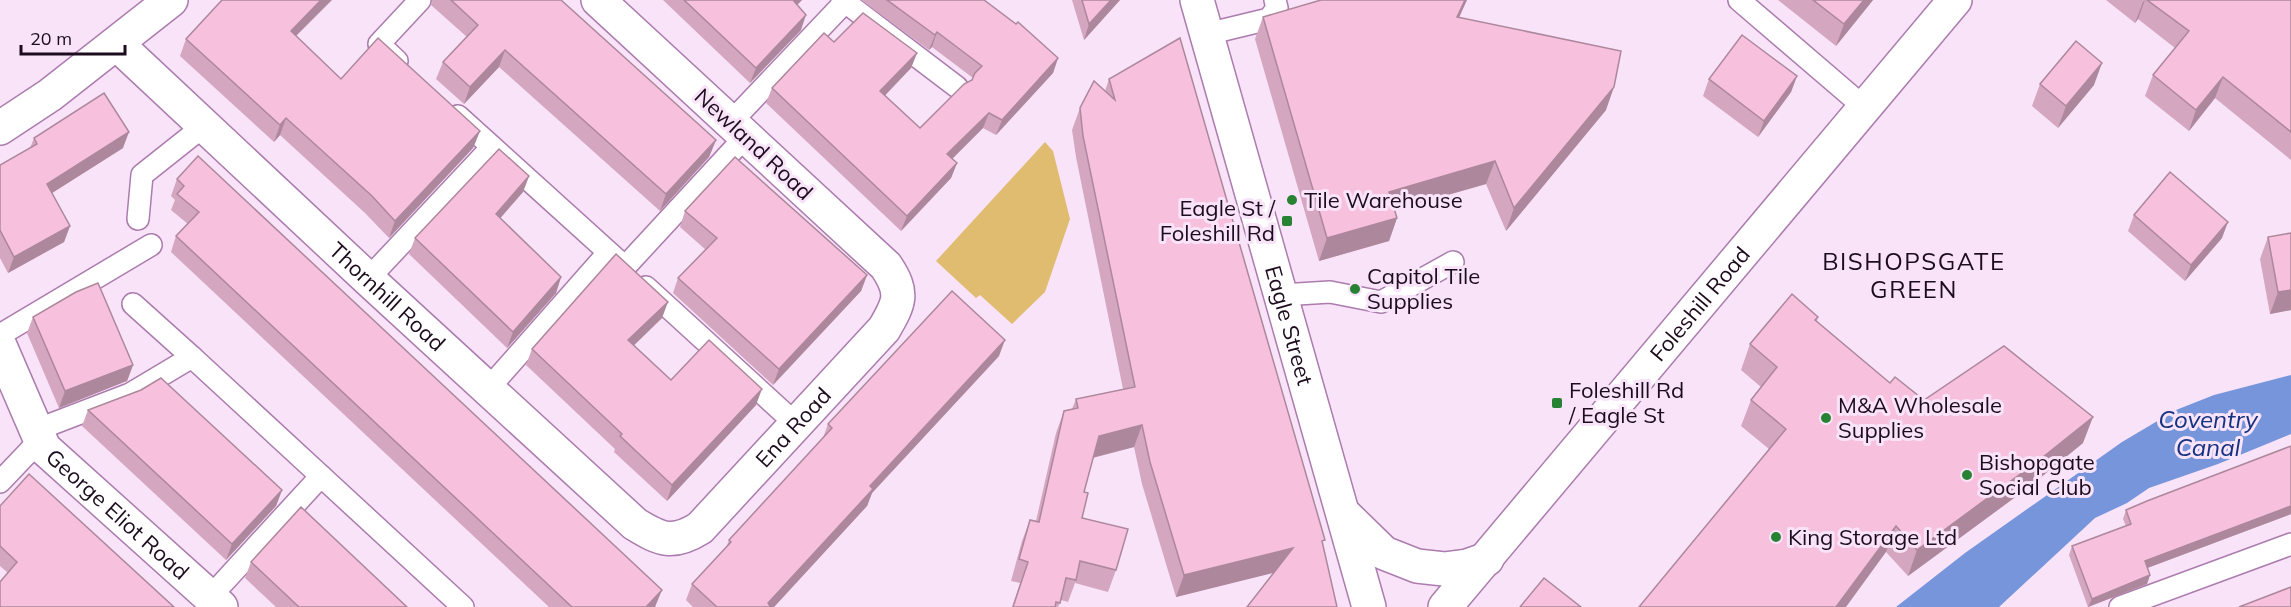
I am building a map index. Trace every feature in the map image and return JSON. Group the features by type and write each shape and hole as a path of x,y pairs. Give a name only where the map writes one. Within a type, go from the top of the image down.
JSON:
{"street":[{"path":"0,128 50,95 171,0"},
{"name":"Newland Road","path":"598,0 886,266 895,279 900,295"},
{"name":"Eagle Street","path":"1197,0 1369,607"},
{"name":"Foleshill Road","path":"1445,607 1955,0"},
{"name":"Thornhill Road","path":"117,44 635,524 667,540"},
{"name":"Ena Road","path":"667,540 686,537 700,528 884,329 894,313 900,295"},
{"name":"George Eliot Road","path":"0,346 44,448 215,602"},
{"name":"Eagle Street","path":"1342,512 1384,554 1417,567 1467,566 1487,559"}],"lane":[{"path":"414,76 379,45 420,0"},
{"path":"1207,34 1269,19 1277,8 1275,0"},
{"path":"1739,0 1865,108"},
{"path":"625,267 844,1 957,87"},
{"path":"440,100 796,424"},
{"path":"138,219 142,175 205,125"},
{"path":"368,279 492,147"},
{"path":"0,335 151,245"},
{"path":"488,389 608,253"},
{"path":"1281,295 1330,292 1381,302 1454,262"},
{"path":"132,304 463,607"},
{"path":"0,482 38,435 130,394 192,357"},
{"path":"215,602 321,476"},
{"path":"2120,607 2291,544"}],"shaded area":[{"path":"1045,142 1053,151 1070,219 1045,292 1012,324 980,295 976,298 936,261"}],"water":[{"name":"Coventry Canal","path":"2291,375 2291,434 2218,464 2149,488 2127,503 2095,518 1999,607 1896,607 1965,553 2122,442 2176,410 2214,395"}],"building":[{"path":"222,0 321,0 291,31 341,79 378,38 480,131 395,221 372,196 286,118 280,125 186,39"},
{"path":"451,0 561,0 716,140 666,194 505,50 470,87 443,62 478,25"},
{"path":"684,0 793,0 806,15 756,68"},
{"path":"887,0 984,0 1016,24 1018,22 1058,58 1002,120 989,113 947,154 957,163 907,216 772,88 824,33 834,42 863,13 917,53 880,91 920,128 964,84 972,80 982,66 937,32 935,35"},
{"path":"1082,0 1111,0 1089,24"},
{"path":"1321,0 1465,0 1457,17 1621,51 1614,87 1514,208 1495,161 1389,192 1397,218 1327,238 1263,17"},
{"path":"1813,0 1864,0 1844,24"},
{"path":"2147,0 2291,0 2291,132 2223,77 2196,110 2153,75 2189,31"},
{"path":"1742,35 1797,76 1764,121 1709,79"},
{"path":"1180,38 1325,540 1322,541 1337,607 1247,607 1293,548 1184,575 1150,462 1142,425 1099,436 1084,492 1088,493 1082,518 1128,529 1116,570 1080,561 1076,580 1066,578 1060,603 1056,602 1055,607 1013,607 1028,562 1019,559 1030,520 1039,522 1064,411 1078,408 1076,399 1135,387 1083,136 1080,108 1094,81 1115,100 1109,79"},
{"path":"2076,41 2102,63 2066,106 2040,84"},
{"path":"104,93 129,132 47,184 70,226 14,257 0,230 0,165 37,144 34,138"},
{"path":"499,149 529,176 496,214 561,277 513,332 415,238"},
{"path":"198,156 662,590 646,607 572,607 176,236 199,212 177,194 184,186 177,179"},
{"path":"735,157 867,275 779,369 678,278 717,238 685,211"},
{"path":"2170,172 2228,222 2191,265 2134,215"},
{"path":"2291,233 2291,290 2278,292 2268,237"},
{"path":"616,254 668,302 628,340 671,380 709,340 762,389 672,485 532,349"},
{"path":"98,283 133,365 65,391 33,317 76,292"},
{"path":"952,291 1005,340 870,486 873,489 768,603 769,607 717,607 692,584 731,542 729,540 832,428 828,424"},
{"path":"1792,294 1818,317 1815,320 1890,383 1895,377 1924,400 2004,346 2093,417 2038,461 1917,550 1896,526 1836,607 1639,607 1786,429 1751,400 1777,367 1750,344"},
{"path":"161,378 282,490 232,544 88,410 141,390"},
{"path":"2291,446 2291,506 2145,561 2150,575 2092,599 2072,546 2131,524 2126,510"},
{"path":"29,474 174,607 0,607 0,582 17,562 0,546 0,506"},
{"path":"301,507 407,607 299,607 251,562"},
{"path":"1544,578 1581,607 1520,607"},
{"path":"2291,587 2291,607 2239,607"}],"place":[{"name":"Tile Warehouse","path":"1292,200"},
{"name":"Eagle St / Foleshill Rd","path":"1287,221"},
{"name":"Capitol Tile Supplies","path":"1355,289"},
{"name":"Foleshill Rd / Eagle St","path":"1557,403"},
{"name":"M&A Wholesale Supplies","path":"1826,418"},
{"name":"Bishopgate Social Club","path":"1967,475"},
{"name":"King Storage Ltd","path":"1776,537"}],"district":[{"name":"BISHOPSGATE GREEN","path":"1914,275"}]}
